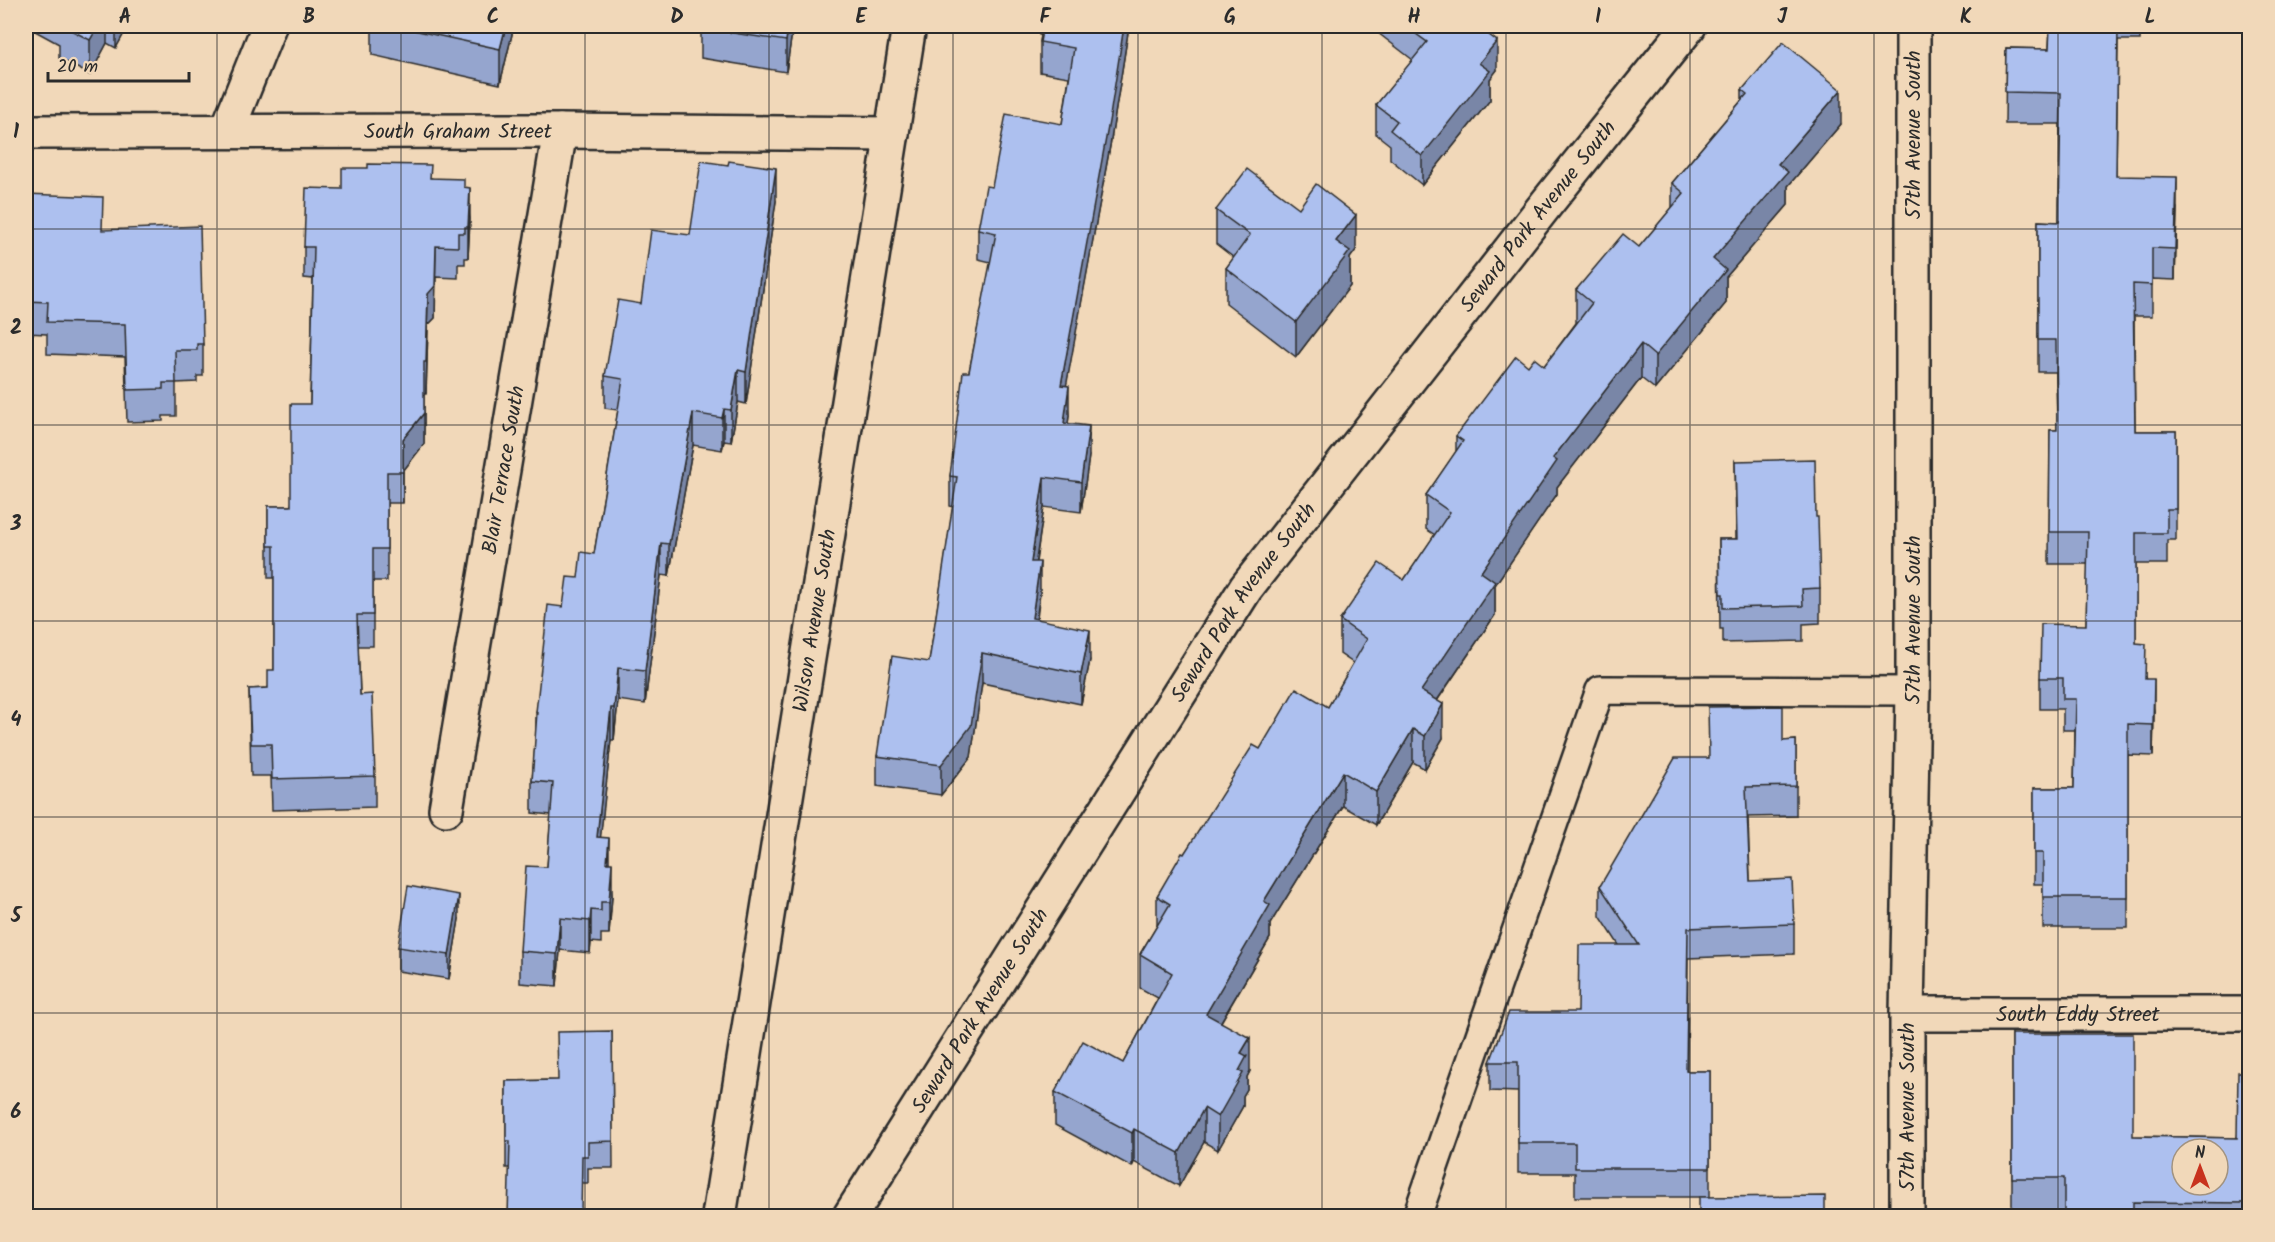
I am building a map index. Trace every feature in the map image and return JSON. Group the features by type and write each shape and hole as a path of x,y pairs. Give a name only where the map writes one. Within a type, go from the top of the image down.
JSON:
{"street":[{"path":"227,131 269,26"},
{"name":"Wilson Avenue South","path":"718,1216 909,26"},
{"name":"Seward Park Avenue South","path":"850,1216 1246,588 1547,203 1689,26"},
{"name":"57th Avenue South","path":"1907,1216 1907,1014 1913,691 1914,26"},
{"name":"South Graham Street","path":"26,132 560,131 892,134"},
{"name":"Blair Terrace South","path":"446,809 560,131"},
{"name":"South Eddy Street","path":"1907,1014 2250,1014"}],"lane":[{"path":"1417,1216 1600,690 1913,691"}],"building":[{"path":"63,26 98,26 90,40"},
{"path":"395,26 506,26 500,49"},
{"path":"701,26 788,26 786,41 701,28"},
{"path":"1043,26 1124,26 1061,385 1069,386 1064,423 1089,426 1081,482 1044,477 1031,562 1040,562 1032,618 1090,630 1081,674 982,653 971,726 941,765 877,756 892,656 929,662 957,477 950,476 963,372 969,372 996,233 978,229 986,186 992,187 1006,114 1062,124 1074,48 1040,42"},
{"path":"1405,26 1477,26 1497,41 1479,63 1490,71 1422,156 1390,130 1397,121 1376,105 1427,42"},
{"path":"2050,26 2118,26 2116,176 2177,177 2175,249 2152,248 2152,285 2133,284 2135,431 2176,431 2176,509 2167,509 2167,533 2136,533 2136,643 2146,644 2145,679 2154,679 2153,725 2128,724 2128,897 2043,897 2043,853 2034,853 2034,788 2074,788 2076,699 2063,699 2063,678 2040,678 2041,624 2086,625 2088,532 2049,532 2050,430 2057,430 2056,340 2038,340 2038,221 2059,222 2061,93 2005,92 2006,48 2049,49"},
{"path":"1783,42 1841,90 1778,164 1788,172 1713,259 1726,270 1655,356 1641,344 1553,458 1557,461 1481,572 1495,582 1421,691 1443,704 1425,736 1413,729 1376,792 1343,772 1264,901 1270,905 1206,1014 1250,1038 1241,1053 1247,1056 1239,1071 1243,1073 1218,1117 1204,1108 1179,1153 1134,1129 1132,1133 1055,1092 1083,1041 1123,1063 1172,973 1140,954 1170,904 1157,896 1182,853 1184,854 1253,745 1260,749 1296,688 1328,707 1367,639 1340,620 1379,563 1404,580 1450,512 1426,495 1463,441 1456,436 1516,356 1528,366 1534,358 1544,366 1592,303 1576,290 1623,234 1639,247 1684,193 1672,183 1747,94 1742,90"},
{"path":"701,161 728,165 729,161 776,168 746,372 738,370 731,410 724,409 722,418 693,413 669,544 661,543 645,671 618,668 614,708 611,708 597,837 609,838 607,863 612,863 609,902 601,902 601,911 591,910 590,921 560,918 557,954 520,951 526,866 547,867 553,783 532,781 536,712 548,605 563,607 567,577 578,578 581,552 594,554 623,379 605,376 618,300 641,304 651,230 690,235"},
{"path":"368,164 431,165 430,178 464,179 464,187 470,188 468,227 465,227 465,233 458,233 458,247 436,246 435,286 428,294 424,413 403,439 403,472 387,472 387,549 373,549 373,615 357,615 360,695 372,694 375,776 272,779 271,744 251,744 249,689 268,688 268,670 274,670 274,546 268,546 268,506 291,506 291,404 310,404 314,247 304,247 306,188 342,189 342,168 368,168"},
{"path":"1247,169 1299,208 1316,184 1356,215 1336,241 1350,251 1296,322 1226,268 1250,235 1216,210"},
{"path":"26,194 103,197 102,230 200,226 203,344 197,344 197,350 175,350 176,383 163,383 163,389 127,390 125,324 47,322 48,302 26,301"},
{"path":"1815,459 1820,588 1802,589 1803,606 1723,608 1723,594 1720,594 1719,539 1737,539 1735,461"},
{"path":"1783,706 1783,741 1796,740 1796,786 1746,787 1750,881 1792,879 1794,924 1688,928 1686,1071 1710,1071 1710,1168 1575,1168 1575,1143 1518,1143 1518,1062 1490,1062 1509,1012 1578,1012 1579,945 1639,945 1600,886 1675,758 1709,758 1708,707"},
{"path":"408,886 459,895 449,955 398,947"},
{"path":"612,1031 613,1141 588,1142 588,1156 582,1156 581,1216 508,1216 510,1141 506,1141 506,1081 558,1080 557,1032"},
{"path":"2012,1034 2133,1034 2133,1136 2185,1137 2170,1137 2170,1197 2230,1197 2230,1138 2237,1138 2238,1072 2250,1072 2250,1203 2133,1202 2133,1216 2064,1216 2064,1178 2012,1178"},
{"path":"1825,1196 1825,1216 1699,1216 1699,1197"},
{"path":"270,1209 270,1216 183,1216 183,1211"}]}
